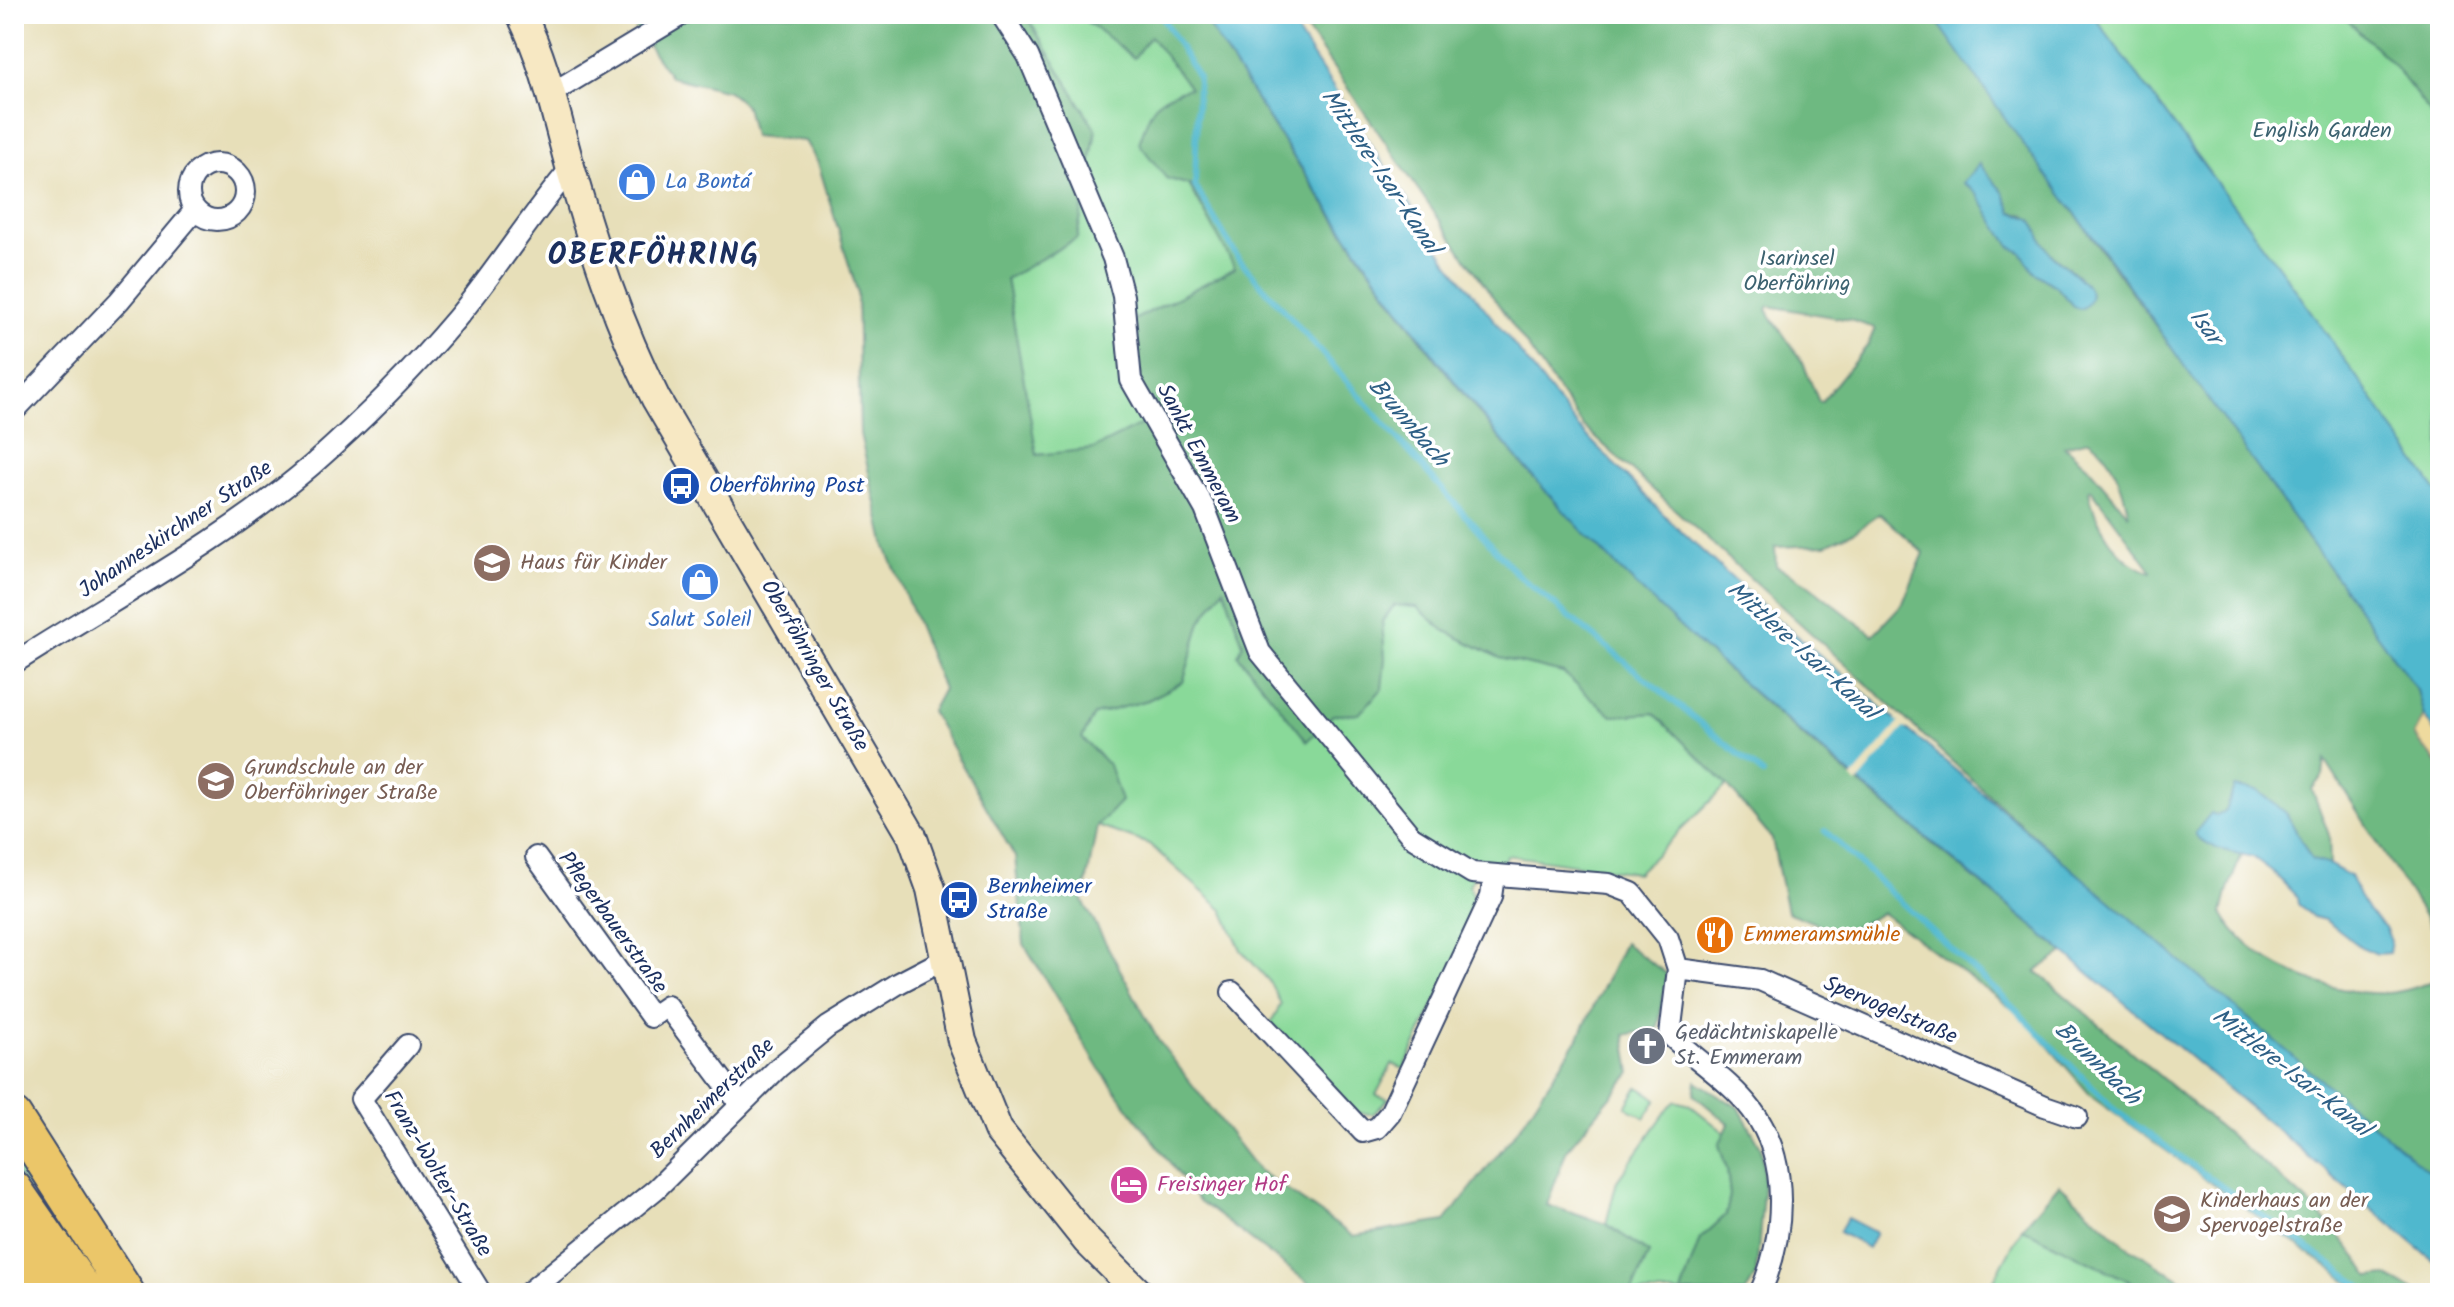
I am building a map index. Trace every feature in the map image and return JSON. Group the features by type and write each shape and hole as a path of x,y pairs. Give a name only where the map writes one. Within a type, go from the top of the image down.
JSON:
{"highway":[{"path":"14,1116 127,1293"},
{"path":"14,1188 87,1293"},
{"path":"14,1245 48,1293"}],"main road":[{"name":"Oberföhringer Straße","path":"521,14 552,93 571,168 610,295 636,361 912,836 931,889 962,1041 998,1130 1087,1241 1139,1293"}],"street":[{"path":"552,93 683,14"},
{"name":"Sankt Emmeram","path":"1001,14 1028,56 1113,258 1123,296 1131,380 1205,509 1260,652 1411,836 1472,873 1609,884 1632,893 1668,938 1678,969 1670,1035 1752,1110 1769,1138 1778,1170 1780,1209 1775,1248 1760,1293"},
{"name":"Johanneskirchner Straße","path":"17,654 126,596 252,513 313,464 414,365 458,316 529,218 571,168"},
{"path":"14,411 119,301 195,210"},
{"name":"Pflegerbauerstraße","path":"536,857 651,1017 667,1006 740,1104"},
{"path":"1232,992 1363,1132 1377,1128 1390,1113 1491,897 1494,876"},
{"name":"Bernheimerstraße","path":"528,1293 656,1189 740,1104 828,1027 945,959"},
{"name":"Spervogelstraße","path":"1678,969 1760,980 2045,1106 2077,1117"},
{"name":"Franz-Wolter-Straße","path":"408,1045 361,1099 481,1293"}],"green space":[{"path":"647,14 1025,14 1096,130 1077,238 1006,279 1037,455 1093,449 1147,422 1118,328 1235,268 1190,185 1166,178 1139,143 1151,112 1160,100 1190,88 1150,36 1134,58 1078,14 1201,14 1328,209 1417,335 1514,455 1566,513 1624,573 1745,686 2064,953 2036,971 2302,1198 2339,1235 2370,1277 2386,1275 2419,1293 2361,1293 2093,1098 2022,1016 1882,913 1842,934 1787,912 1772,839 1727,785 1654,713 1612,716 1563,673 1500,658 1445,631 1417,607 1395,605 1382,621 1385,659 1382,689 1359,714 1333,715 1307,741 1238,655 1243,644 1224,588 1201,622 1183,682 1148,700 1094,715 1082,738 1109,765 1121,801 1097,826 1083,901 1158,1040 1258,1170 1353,1236 1445,1221 1522,1124 1580,1035 1624,943 1667,974 1658,1028 1625,1035 1631,1073 1567,1149 1547,1205 1606,1224 1649,1253 1631,1293 1322,1293 1198,1200 1101,1071 1024,944 1015,857 931,711 943,689 886,547 860,434 857,291 818,163 805,141 753,136 746,106 728,91 671,77 633,25"},
{"path":"1025,14 1078,14 1090,25 1150,35 1191,89 1166,178 1189,185 1236,268 1118,328 1148,422 1093,450 1036,455 1006,279 1077,238 1096,130"},
{"name":"Isarinsel Oberföhring","path":"1296,14 1932,14 2417,690 2424,716 2414,735 2440,767 2440,941 2325,760 2323,775 2312,789 2329,835 2330,865 2312,860 2286,813 2226,811 2216,816 2217,849 2242,854 2222,913 2235,931 2271,962 2317,982 2365,993 2401,991 2440,978 2440,1183 2166,956 1583,426","holes":["1979,164 2012,212 2026,215 2036,226 2039,237 2050,253 2078,276 2073,306 2057,287 2035,273 2021,252 2011,247 1977,193","1769,306 1850,320 1875,328 1868,345 1819,402 1803,363 1767,309","2089,440 2098,447 2116,473 2129,515 2087,466 2064,446","2091,489 2152,572 2140,568 2119,551 2102,528 2092,502","1880,513 1924,553 1903,603 1873,635 1805,582 1776,566 1775,547 1826,545 1854,532"]},
{"name":"English Garden","path":"2092,14 2440,14 2440,496 2293,286"},
{"path":"2341,14 2440,14 2440,126 2393,64"},
{"path":"1224,588 1243,644 1385,659 1382,621 1395,605 1417,607 1445,631 1500,658 1563,673 1612,716 1654,713 1727,785 1637,873 1506,855 1503,865 1484,859 1469,885 1478,912 1404,1069 1392,1064 1376,1095 1389,1099 1373,1114 1356,1113 1271,1022 1281,1004 1269,981 1241,950 1223,910 1149,844 1097,826 1081,738 1094,715 1148,700 1183,682 1201,622"},
{"path":"1696,1081 1739,1108 1761,1147 1764,1182 1756,1275 1745,1293 1681,1293 1700,1239 1726,1215 1730,1195 1727,1169 1719,1145 1729,1124 1694,1095"},
{"path":"1638,1087 1657,1099 1645,1118 1626,1107"},
{"path":"1676,1101 1690,1105 1725,1133 1719,1145 1727,1169 1730,1195 1726,1215 1700,1239 1681,1293 1631,1293 1649,1253 1606,1224 1617,1181"},
{"path":"14,1130 119,1293 103,1293 14,1170"},
{"path":"2059,1184 2124,1244 2203,1293 2153,1293 2022,1228"},
{"path":"2022,1228 2153,1293 1987,1293"}],"sand":[{"path":"2424,716 2440,739 2440,767 2414,735"}],"water":[{"name":"Mittlere-Isar-Kanal","path":"1201,14 1285,14 1446,259 1579,428 1677,528 1769,612 2440,1181 2440,1266 1786,720 1605,555 1512,452 1417,332 1328,207"},
{"name":"Isar","path":"1932,14 2092,14 2293,286 2440,496 2440,739 2424,716 2417,690"},
{"path":"1979,164 2004,193 2012,212 2032,219 2050,253 2087,288 2090,295 2088,303 2080,309 2073,306 2057,287 2035,273 2021,252 2011,247 1977,194 1963,183"},
{"path":"2234,787 2258,791 2286,813 2312,860 2350,876 2369,912 2385,927 2391,941 2389,953 2377,954 2361,947 2325,920 2313,917 2298,904 2297,897 2272,871 2253,857 2218,849 2198,838 2195,833 2211,813 2216,815 2226,811"},
{"path":"1847,1218 1876,1233 1868,1248 1839,1232"}],"pier":[{"path":"1898,716 1910,726 1904,728 1857,784 1851,779 1899,723 1895,720"}],"waterway":[{"name":"Brunnbach","path":"1160,14 1198,77 1195,186 1238,258 1517,574 1763,774"},
{"name":"Brunnbach","path":"1825,831 2008,1002 2116,1111 2371,1293"}],"place":[{"name":"La Bontá","path":"637,182"},
{"name":"Oberföhring Post","path":"681,486"},
{"name":"Haus für Kinder","path":"492,563"},
{"name":"Salut Soleil","path":"700,582"},
{"name":"Grundschule an der Oberföhringer Straße","path":"216,781"},
{"name":"Bernheimer Straße","path":"959,900"},
{"name":"Emmeramsmühle","path":"1715,935"},
{"name":"Gedächtniskapelle St. Emmeram","path":"1647,1046"},
{"name":"Freisinger Hof","path":"1129,1185"},
{"name":"Kinderhaus an der Spervogelstraße","path":"2172,1214"}],"district":[{"name":"OBERFÖHRING","path":"654,256"}]}
